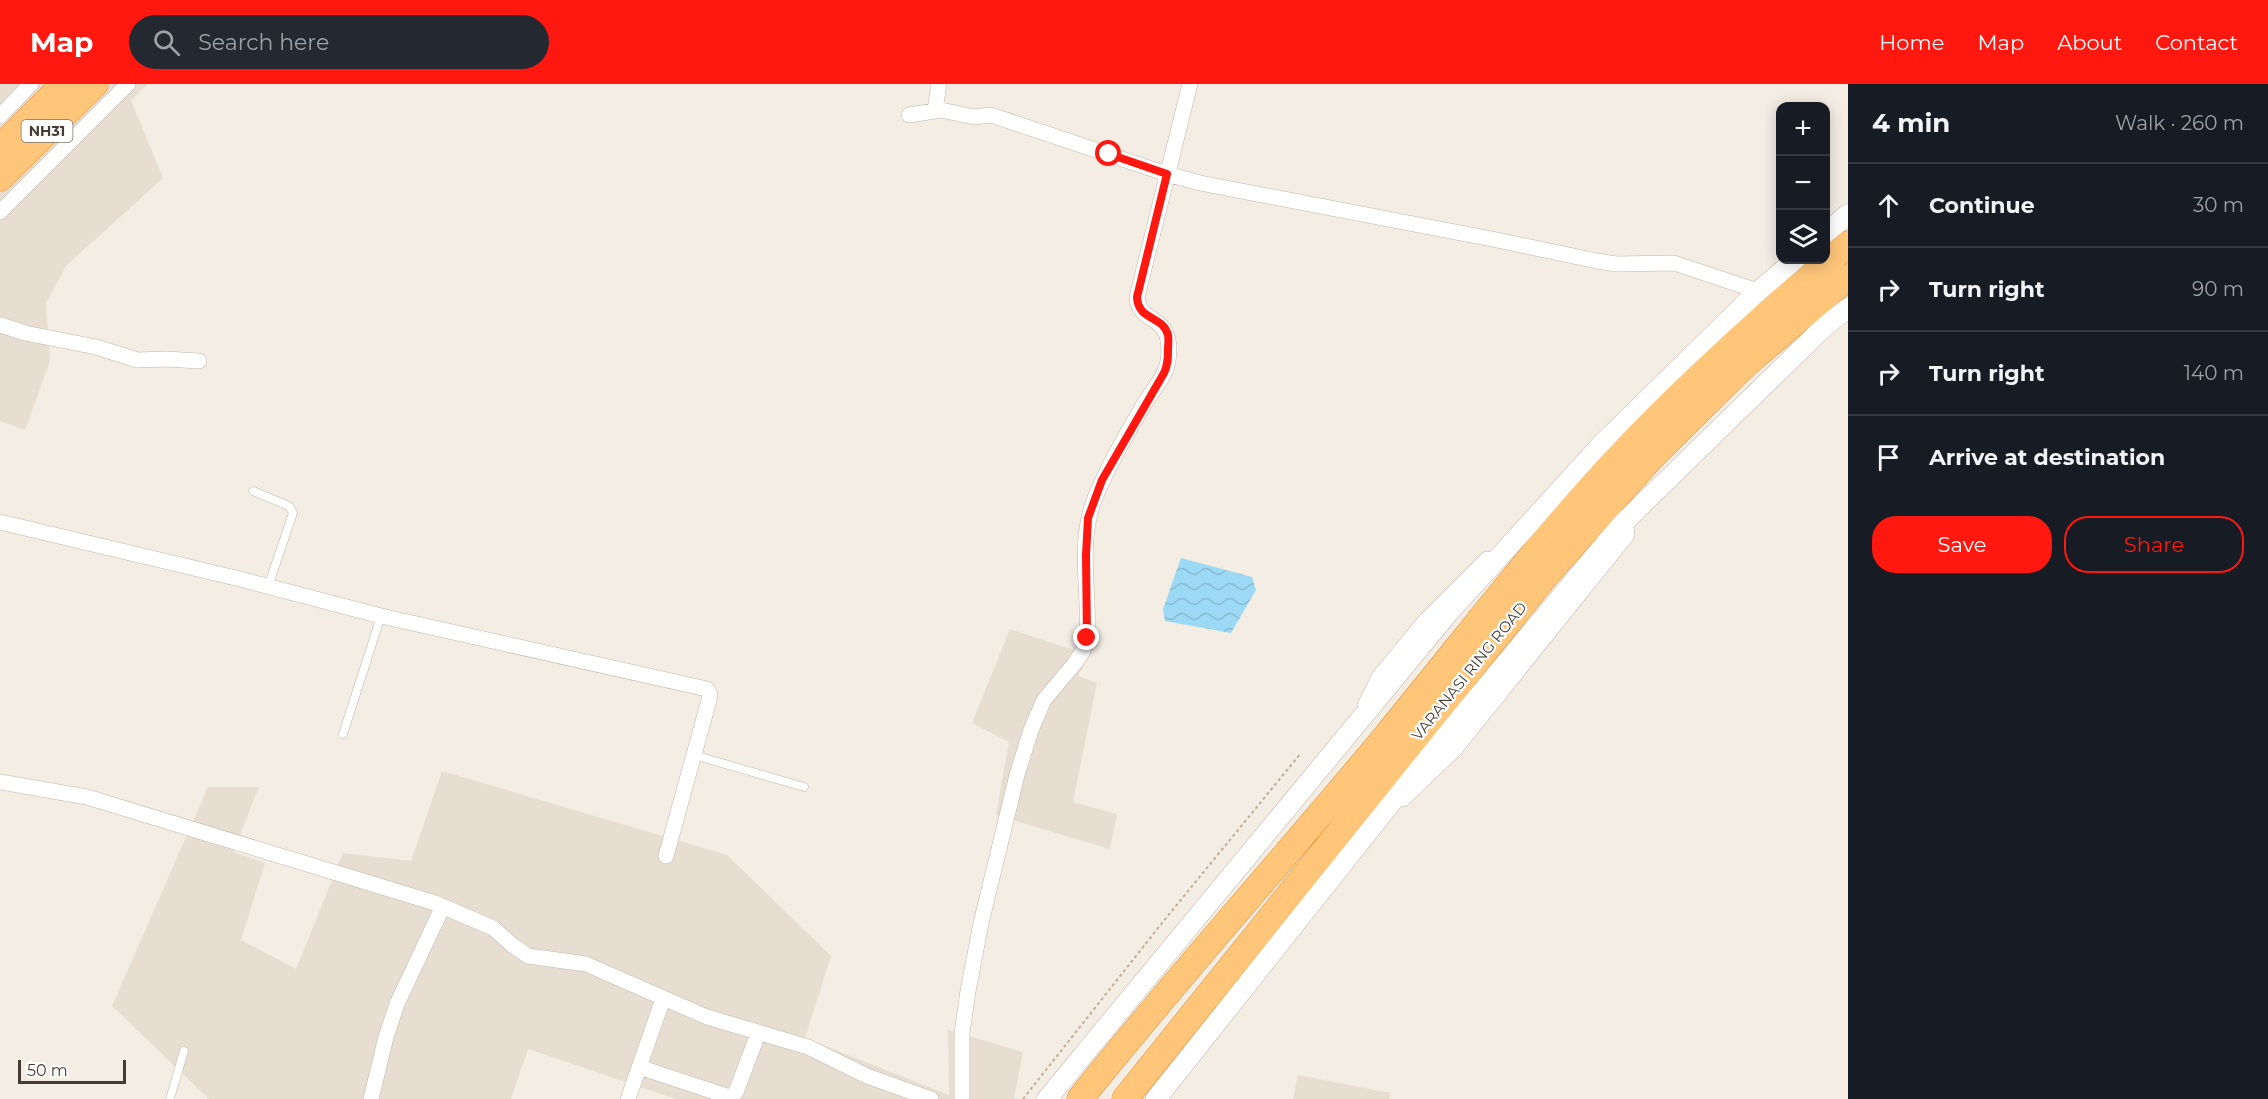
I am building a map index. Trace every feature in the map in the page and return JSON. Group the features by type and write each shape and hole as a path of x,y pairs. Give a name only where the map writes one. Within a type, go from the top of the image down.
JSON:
{"highway":[{"name":"NH31","path":"0,148 64,84"},
{"name":"NH31","path":"0,178 95,84"},
{"path":"1080,1099 1387,735 1489,606 1616,461 1693,384 1801,283 1848,244"},
{"name":"VARANASI RING ROAD","path":"1125,1099 1546,575 1648,460 1746,364 1848,277"}],"street":[{"path":"0,116 31,84"},
{"path":"0,212 128,84"},
{"path":"935,110 939,84"},
{"path":"962,1099 962,1033 969,991 981,923 1017,775 1031,730 1044,700 1076,663 1087,638 1088,518 1102,480 1164,373 1168,360 1168,336 1165,327 1141,311 1137,306 1137,297 1190,84"},
{"path":"909,115 935,110 974,117 991,115 1200,183 1597,261 1616,264 1674,263 1758,291"},
{"path":"1830,230 1848,214"},
{"path":"1047,1099 1449,612 1601,446 1758,291 1790,264"},
{"path":"1156,1099 1421,765 1625,521 1825,326 1848,308"},
{"path":"0,325 25,333 96,347 137,360 199,361"},
{"path":"0,522 381,616 707,689 710,694 709,700 666,856"},
{"path":"0,782 87,797 443,906 493,928 528,956 586,964 707,1017 808,1047 867,1076 931,1099"},
{"path":"371,1099 397,1004 443,906"},
{"path":"628,1099 663,999"},
{"path":"639,1066 732,1096 736,1092 758,1034"}],"lane":[{"path":"253,491 289,506 293,513 268,587"},
{"path":"343,734 381,616"},
{"path":"694,755 804,786"},
{"path":"170,1099 184,1051"}],"path":[{"path":"1023,1099 1166,918 1302,753"}],"shaded area":[{"path":"0,84 148,84 131,100 163,178 66,266 46,303 50,361 25,430 0,421"},
{"path":"1010,629 1089,655 1078,676 1097,683 1073,802 1117,814 1110,849 996,815 1009,742 972,723"},
{"path":"442,771 727,855 831,956 805,1038 949,1095 948,1030 1023,1052 1014,1099 676,1099 528,1049 511,1099 209,1099 112,1006 208,787 259,787 233,852 265,863 241,940 296,969 343,853 411,861"},
{"path":"1298,1075 1391,1093 1389,1099 1293,1099"}],"water":[{"path":"1181,558 1252,577 1256,590 1231,633 1165,621 1163,609"}],"route":[{"path":"1087,638 1088,518 1102,480 1164,373 1168,360 1168,336 1165,327 1146,315 1137,306 1138,284 1167,174 1109,154"}]}
